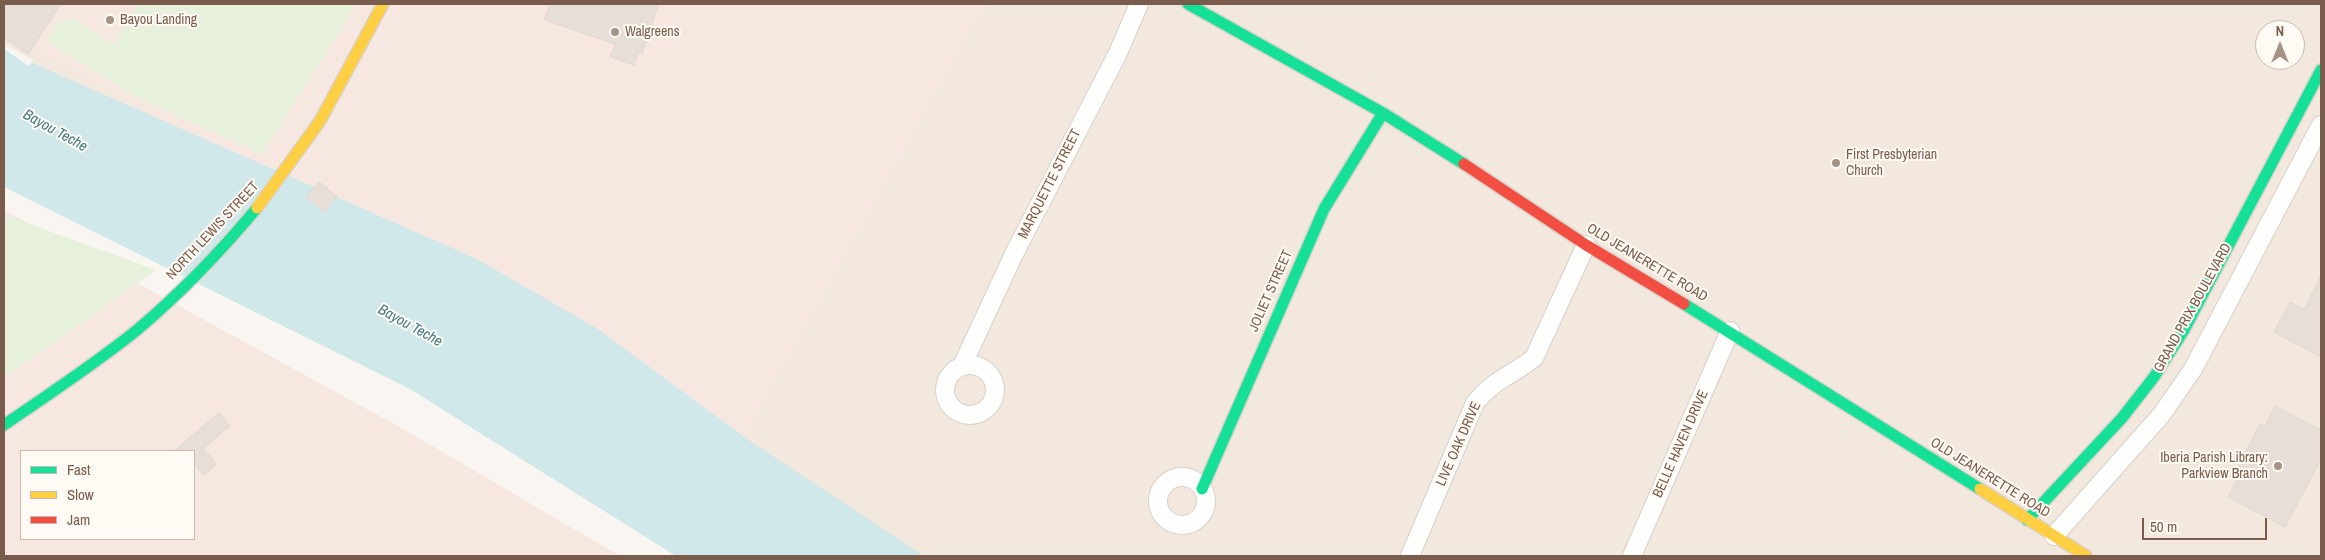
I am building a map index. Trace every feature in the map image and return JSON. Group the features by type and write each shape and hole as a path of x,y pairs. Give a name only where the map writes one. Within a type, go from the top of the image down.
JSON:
{"main road":[{"name":"NORTH LEWIS STREET","path":"4,425 97,360 155,314 209,261 271,190 320,121 383,4"},
{"name":"OLD JEANERETTE ROAD","path":"1188,4 1382,113 1483,176 1586,245 1730,331 2086,556"},
{"name":"GRAND PRIX BOULEVARD","path":"2027,520 2122,418 2154,377 2184,330 2321,70"},
{"name":"JOLIET STREET","path":"1202,489 1324,209 1382,113"}],"street":[{"name":"MARQUETTE STREET","path":"962,366 1014,254 1118,53 1139,4"},
{"name":"GRAND PRIX BOULEVARD","path":"2054,536 2162,414 2194,369 2321,125"},
{"name":"LIVE OAK DRIVE","path":"1410,556 1475,403 1499,379 1518,370 1534,358 1586,245"},
{"name":"BELLE HAVEN DRIVE","path":"1632,556 1730,331"}],"shaded area":[{"path":"4,4 2321,4 2321,556 778,556 4,79"},
{"path":"4,4 986,4 744,437 4,32"},
{"path":"4,210 405,430 620,556 4,556"}],"green space":[{"path":"139,4 355,4 347,20 262,154 134,96 46,41 57,23 73,18 113,45"},
{"path":"4,216 156,270 4,378"}],"water":[{"name":"Bayou Teche","path":"4,47 37,65 477,259 598,329 744,437 924,556 676,556 410,389 4,187"}],"pier":[{"path":"4,44 33,60 29,66 4,49"}],"building":[{"path":"4,4 61,4 28,54 4,38"},
{"name":"Walgreens","path":"550,4 659,4 642,54 638,53 634,65 610,57 615,44 545,20"},
{"path":"319,182 337,196 324,212 306,198"},
{"path":"2321,276 2321,357 2274,332 2290,302 2304,309"},
{"name":"Iberia Parish Library: Parkview Branch","path":"2275,406 2321,430 2321,459 2285,527 2228,497 2239,475 2235,472 2260,424 2265,426"},
{"path":"219,413 230,426 203,449 217,464 204,475 195,465 195,450 175,450"}],"traffic: fast":[{"path":"1188,4 1383,113 1464,164"},
{"path":"2027,520 2122,418 2154,377 2184,330 2321,70"},
{"path":"1202,489 1324,209 1383,113"},
{"path":"4,425 88,367 137,330 200,271 257,208"},
{"path":"1684,304 1980,489"}],"traffic: slow":[{"path":"257,208 320,121 383,4"},
{"path":"1980,489 2086,556"}],"traffic: jam":[{"path":"1464,164 1586,245 1684,304"}],"place":[{"name":"Bayou Landing","path":"110,20"},
{"name":"Walgreens","path":"615,32"},
{"name":"First Presbyterian Church","path":"1836,163"},
{"name":"Iberia Parish Library: Parkview Branch","path":"2278,466"}]}
